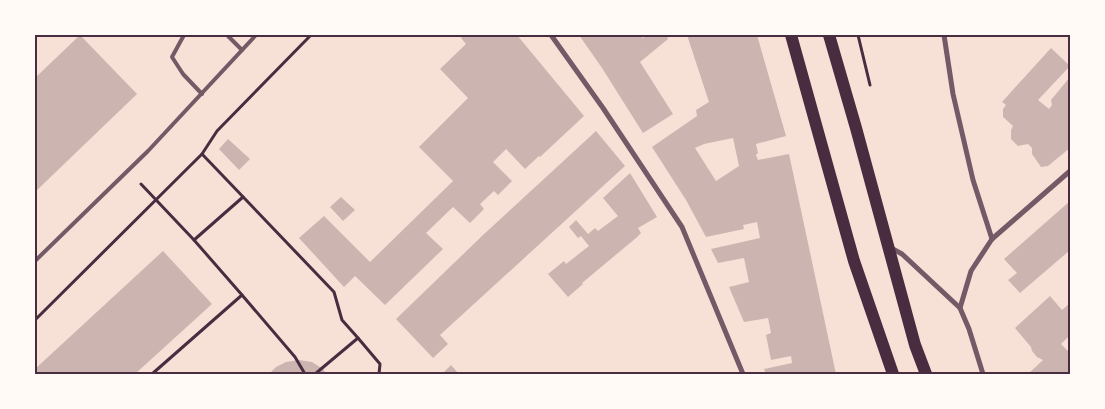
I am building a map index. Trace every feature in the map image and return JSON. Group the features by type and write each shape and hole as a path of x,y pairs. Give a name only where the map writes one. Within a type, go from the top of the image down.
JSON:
{"main road":[{"path":"791,35 854,260 893,374"},
{"path":"829,35 856,128 886,245 915,345 926,374"}],"street":[{"path":"551,35 603,108 682,227 743,374"},
{"path":"944,35 953,94 973,180 992,239"},
{"path":"960,308 971,271 992,239 1070,171"},
{"path":"886,245 902,254 960,308 969,329 982,374"}],"lane":[{"path":"184,35 172,57 183,74 202,94"},
{"path":"227,35 242,50"},
{"path":"35,261 202,94 256,35"}],"path":[{"path":"35,320 202,154 217,131 311,35"},
{"path":"202,154 334,292 342,320 380,364 379,374"},
{"path":"127,170 194,240 242,294 294,357 305,374"},
{"path":"194,240 243,197"},
{"path":"152,374 242,294"},
{"path":"315,374 358,338"}],"building":[{"path":"80,35 137,94 35,192 35,78"},
{"path":"464,35 517,35 584,116 525,169 506,149 493,162 512,181 498,195 494,191 480,204 484,209 470,223 453,207 426,233 443,249 385,305 355,276 344,287 299,238 324,216 370,262 453,181 419,147 468,98 440,69 466,44 461,38"},
{"path":"579,35 640,35 643,38 647,35 667,35 668,39 640,62 673,114 643,133"},
{"path":"687,35 757,35 786,136 756,144 758,153 756,155 758,160 789,154 836,374 766,374 764,369 792,363 791,356 771,360 766,335 771,333 768,318 744,322 729,287 749,282 744,258 718,263 711,249 760,238 757,222 743,225 744,229 706,237 686,200 652,147 697,116 696,110 709,102","holes":["733,138 739,166 716,181 695,148 704,144"]},
{"path":"1051,48 1070,66 1038,100 1049,109 1052,105 1051,100 1070,77 1070,148 1048,166 1041,167 1032,154 1032,148 1028,144 1018,146 1011,139 1013,126 1003,117 1003,109 1006,105 1002,102"},
{"path":"596,131 625,166 440,335 448,344 433,358 396,319 483,235"},
{"path":"228,139 250,159 239,170 219,149"},
{"path":"630,173 657,217 638,228 641,233 636,238 568,297 548,274 564,261 566,264 589,246 581,236 578,238 569,227 576,220 588,234 595,228 598,231 618,216 603,198"},
{"path":"341,197 355,210 343,221 330,207"},
{"path":"1070,201 1070,252 1020,293 1008,280 1017,273 1004,259"},
{"path":"163,251 212,304 135,374 35,374 35,369"},
{"path":"1050,296 1062,310 1070,303 1070,335 1061,344 1070,353 1070,372 1068,374 1028,374 1043,360 1037,357 1015,328"},
{"path":"299,360 312,362 327,374 269,374 276,367 286,362"},
{"path":"451,365 459,374 442,374"}]}
